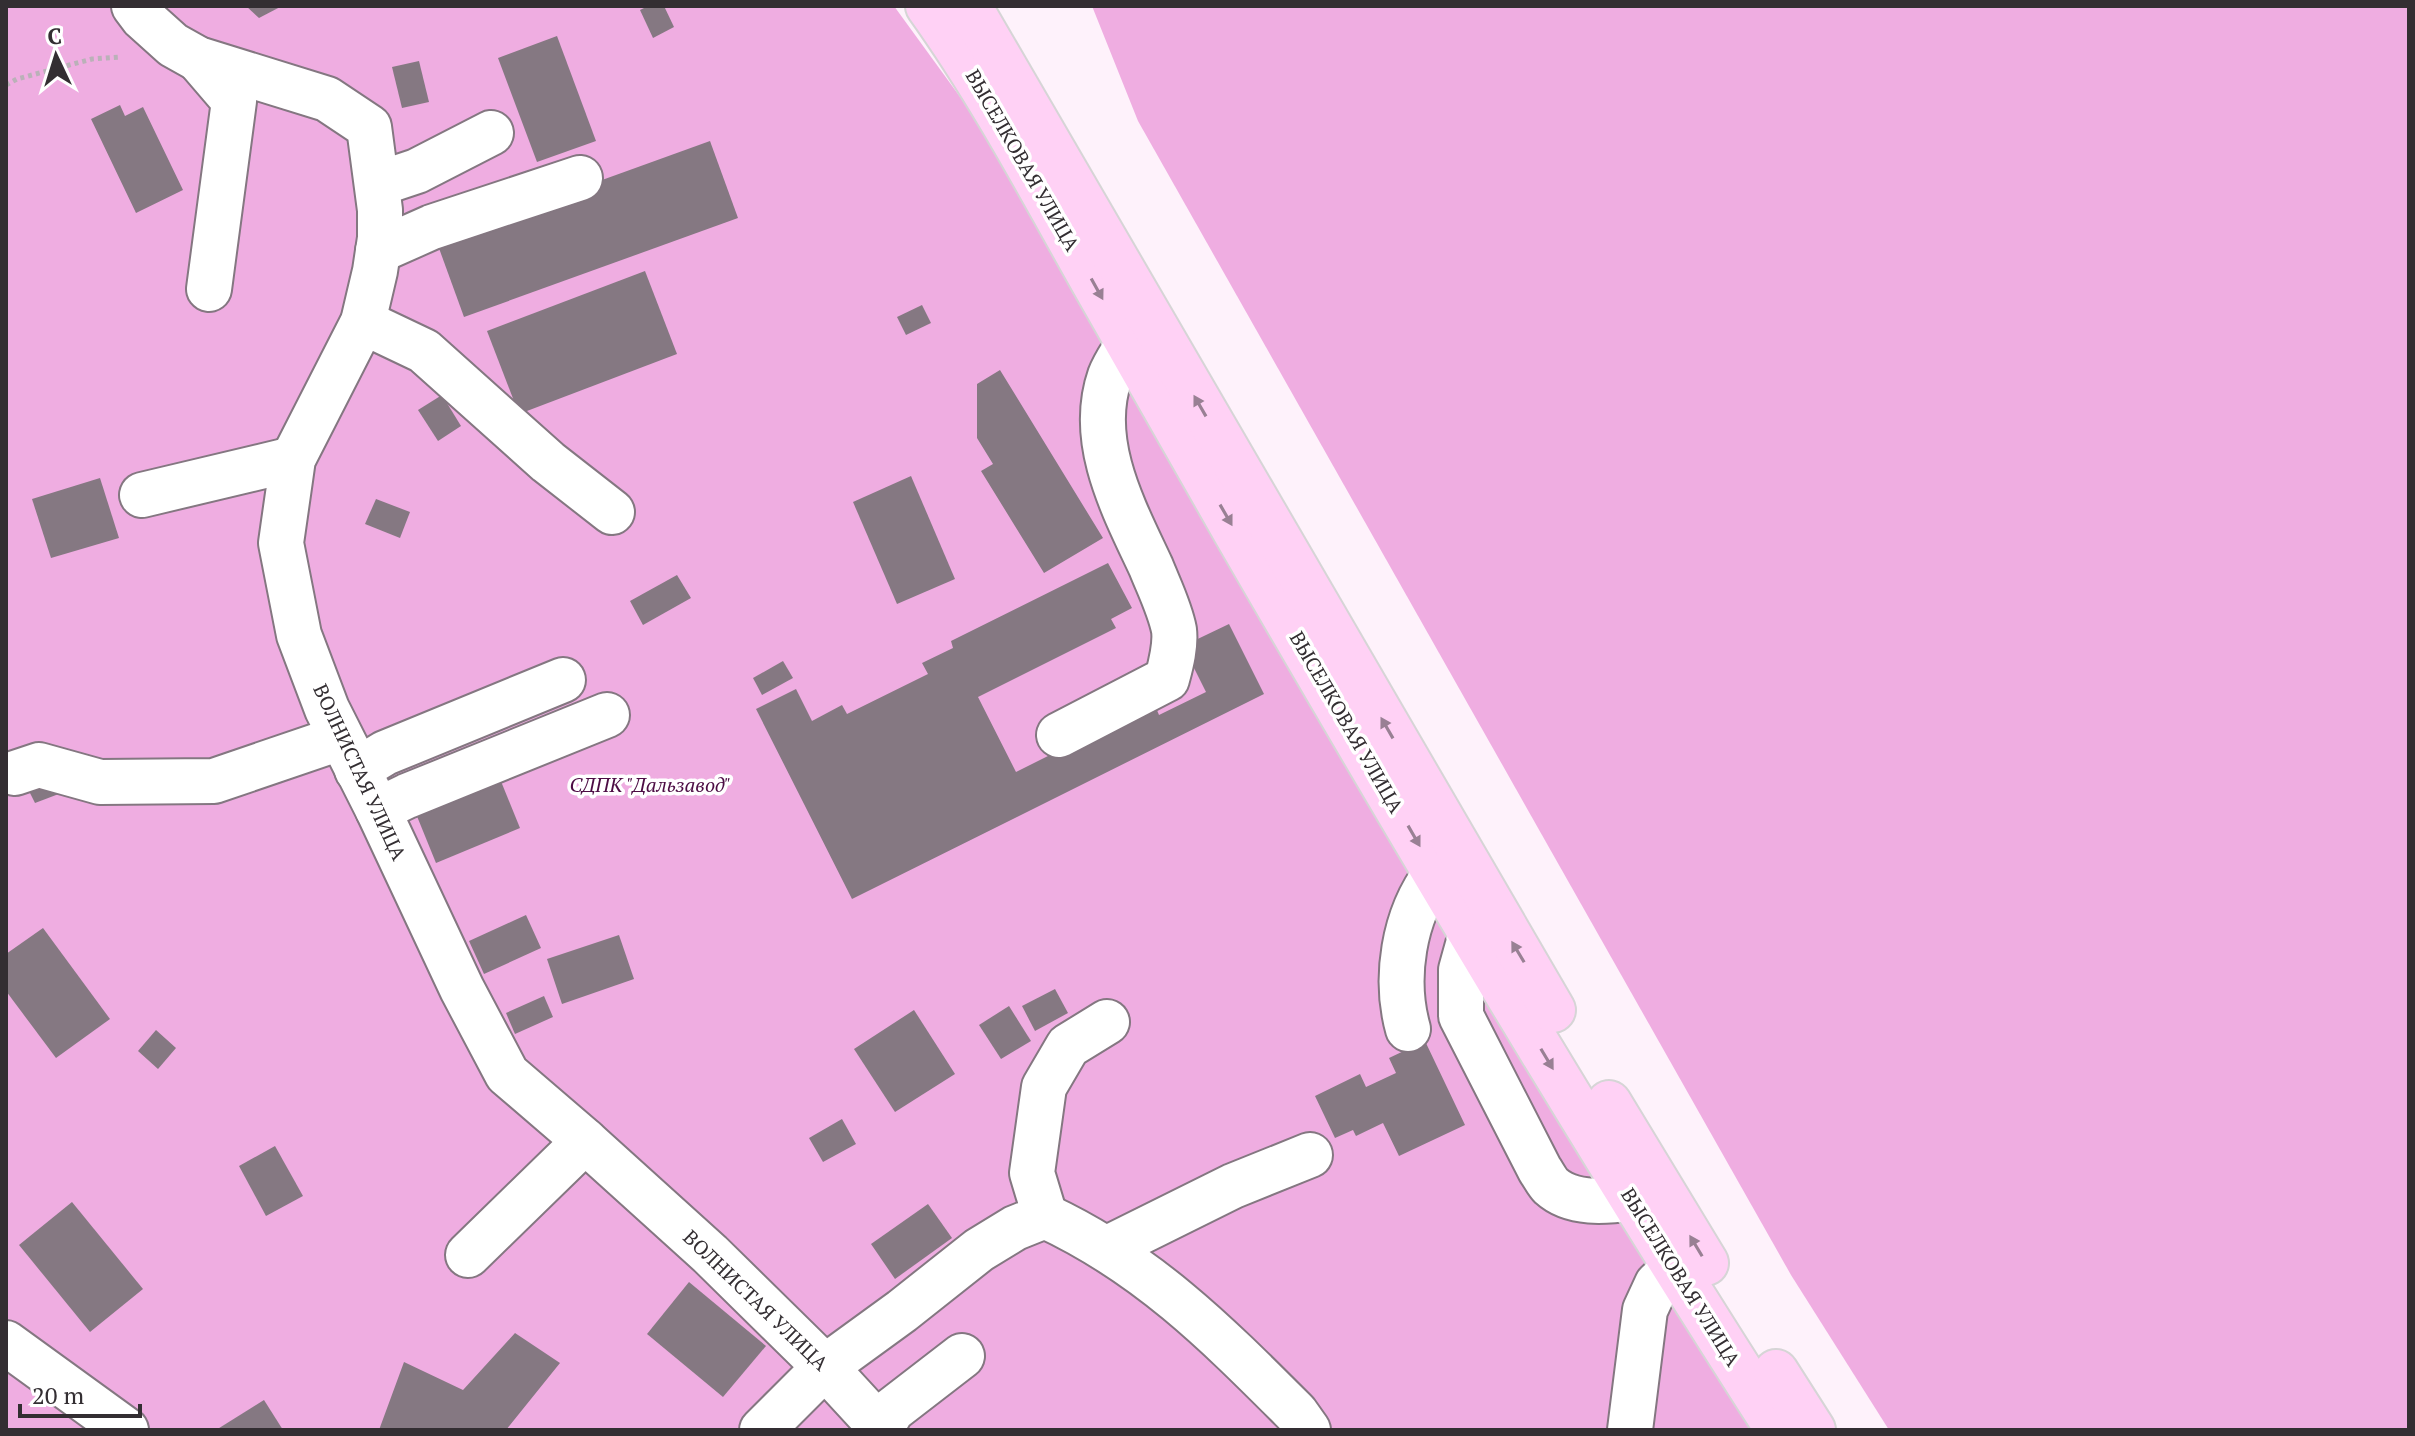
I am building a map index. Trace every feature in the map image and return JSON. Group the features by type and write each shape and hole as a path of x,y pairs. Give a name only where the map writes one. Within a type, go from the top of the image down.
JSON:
{"main road":[{"name":"ВЫСЕЛКОВАЯ УЛИЦА","path":"928,6 1041,187 1128,344 1471,934 1674,1268 1778,1430"},
{"name":"ВЫСЕЛКОВАЯ УЛИЦА","path":"973,9 1456,848 1720,1285 1813,1430"}],"street":[{"name":"ВОЛНИСТАЯ УЛИЦА","path":"134,6 173,45 198,59 327,99 369,127 378,184 380,238 363,322 293,459 281,543 299,635 334,753 378,810 462,989 507,1074 710,1254 857,1410"},
{"path":"198,59 234,101 209,289"},
{"path":"378,184 417,171 491,133"},
{"path":"378,251 432,227 580,178"},
{"path":"363,322 424,351 548,462 612,512"},
{"path":"1059,735 1167,679 1172,660 1174,631 1170,617 1121,501 1104,445 1102,416 1110,375 1128,344"},
{"path":"142,495 293,459"},
{"path":"15,773 39,765 100,782 214,781 244,771 334,753 385,753 563,680"},
{"path":"378,810 607,715"},
{"path":"1408,1029 1401,992 1405,946 1417,907 1436,873"},
{"path":"1471,934 1461,970 1461,1016 1540,1170 1551,1186 1569,1196 1601,1203 1631,1198"},
{"path":"1107,1022 1068,1046 1044,1087 1032,1173 1045,1216 1108,1248 1186,1306 1296,1413 1308,1430"},
{"path":"468,1255 585,1141"},
{"path":"1108,1248 1233,1186 1310,1155"},
{"path":"857,1410 902,1311 979,1250 1015,1228 1045,1216"},
{"path":"1630,1430 1645,1310 1657,1284 1674,1268"},
{"path":"6,1343 126,1430"},
{"path":"762,1430 857,1410 892,1410 962,1356"}],"path":[{"path":"6,85 17,79 92,59 130,56"}],"green space":[{"name":"СДПК \"Дальзавод\"","path":"6,6 894,6 1121,318 1789,1430 6,1430"},
{"path":"1092,6 2409,6 2409,1430 1889,1430 1791,1275 1138,121"}],"building":[{"path":"246,6 282,6 259,18"},
{"path":"648,6 664,6 674,27 653,38 640,10"},
{"path":"557,36 596,141 537,162 498,58"},
{"path":"419,61 429,102 402,108 392,67"},
{"path":"120,105 125,116 143,107 183,190 136,213 91,119"},
{"path":"710,141 738,218 464,317 436,240"},
{"path":"645,271 677,354 519,414 487,331"},
{"path":"922,305 931,323 906,335 897,317"},
{"path":"1000,370 1103,538 1044,573 981,471 993,464 977,438 977,384"},
{"path":"442,395 461,426 438,441 418,410"},
{"path":"911,476 955,579 897,604 853,502"},
{"path":"100,478 119,538 51,558 32,499"},
{"path":"376,499 410,512 400,538 365,524"},
{"path":"1108,563 1132,608 1111,619 1116,628 978,697 1016,772 1154,703 1159,715 1206,692 1183,646 1229,624 1264,694 852,899 756,709 796,689 812,721 842,705 847,714 928,674 922,663 953,648 951,641"},
{"path":"677,575 691,598 643,625 630,601"},
{"path":"783,661 793,678 762,695 753,678"},
{"path":"496,769 520,828 436,863 412,804"},
{"path":"57,778 64,792 35,803 28,789"},
{"path":"526,915 541,948 484,974 469,941"},
{"path":"43,928 110,1019 56,1058 6,991 6,954"},
{"path":"619,935 634,979 562,1004 547,959"},
{"path":"1055,989 1068,1013 1035,1031 1022,1006"},
{"path":"544,996 553,1017 515,1034 506,1013"},
{"path":"1009,1006 1031,1041 1001,1059 979,1025"},
{"path":"914,1010 955,1074 895,1112 854,1049"},
{"path":"156,1030 176,1048 158,1069 138,1051"},
{"path":"1425,1041 1465,1125 1399,1156 1383,1123 1356,1136 1353,1130 1335,1138 1315,1096 1360,1074 1366,1087 1396,1073 1389,1058"},
{"path":"842,1119 856,1144 823,1162 809,1138"},
{"path":"275,1146 303,1196 266,1216 239,1166"},
{"path":"72,1202 143,1289 90,1332 19,1245"},
{"path":"928,1204 952,1238 895,1279 871,1244"},
{"path":"689,1282 766,1346 723,1397 647,1334"},
{"path":"515,1333 560,1363 506,1430 379,1430 404,1362 463,1390"},
{"path":"264,1400 283,1430 216,1430"}]}
